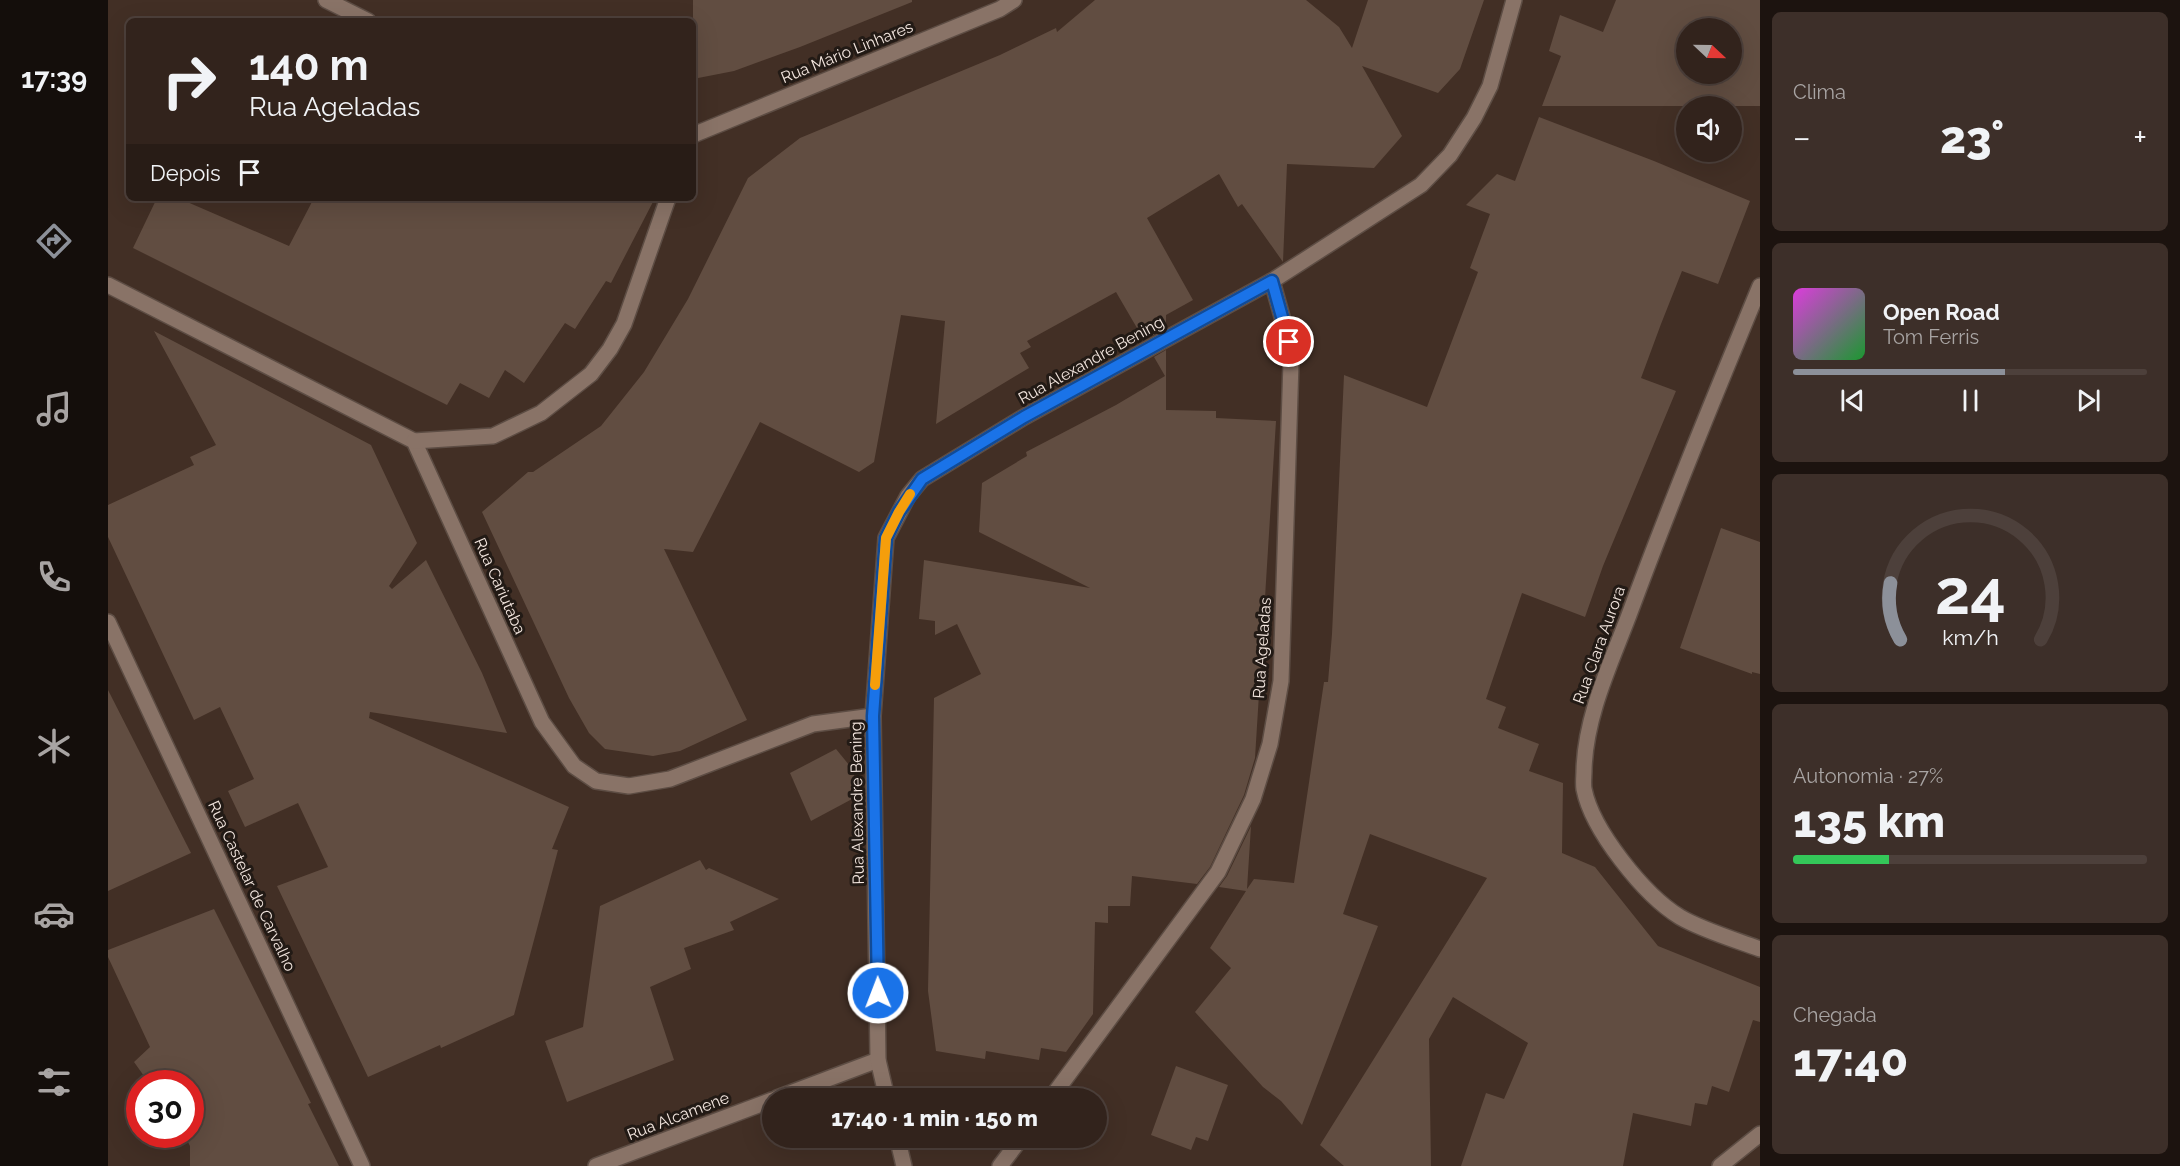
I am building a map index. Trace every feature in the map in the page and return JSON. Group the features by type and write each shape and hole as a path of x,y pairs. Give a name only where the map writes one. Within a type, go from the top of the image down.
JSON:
{"street":[{"path":"326,0 362,18"},
{"name":"Rua Mário Linhares","path":"696,134 1000,9 1014,0"},
{"name":"Rua Alexandre Bening","path":"885,1088 878,1060 873,716 886,538 903,504 922,479 1024,417 1272,281 1421,185 1450,155 1490,86 1514,0"},
{"path":"108,285 414,441 493,436 541,413 591,374 610,349 624,324 667,201"},
{"name":"Rua Ageladas","path":"1058,1088 1218,872 1253,799 1270,744 1281,681 1291,362 1289,342 1272,281"},
{"name":"Rua Clara Aurora","path":"1760,286 1656,542 1608,672 1594,712 1584,752 1583,789 1598,824 1629,870 1655,899 1682,918 1760,950"},
{"name":"Rua Cariutaba","path":"414,441 542,722 574,766 596,781 629,786 670,779 813,724 873,716"},
{"name":"Rua Castelar de Carvalho","path":"108,622 362,1166"},
{"path":"804,1088 878,1060"},
{"name":"Rua Alcamene","path":"596,1166 762,1104"},
{"path":"1720,1166 1760,1134"},
{"path":"900,1148 904,1166"},
{"path":"1000,1166 1014,1148"}],"building":[{"path":"693,0 912,0 912,2 800,47 734,71 696,78 696,18 693,18"},
{"path":"1095,0 1306,0 1339,27 1352,48 1368,0 1484,0 1460,69 1438,93 1362,66 1402,136 1374,168 1287,164 1283,262 1242,204 1238,207 1219,174 1147,218 1193,300 1166,315 1166,328 1144,340 1116,292 1027,341 1031,347 1020,353 1029,368 936,424 945,321 901,315 874,462 859,472 760,422 693,552 664,549 747,720 680,751 653,756 605,749 589,733 569,698 482,512 528,472 533,472 601,426 644,372 688,299 748,178 800,138 1000,55 1056,28 1057,32"},
{"path":"1616,0 1760,0 1760,106 1742,106 1742,96 1676,96 1676,106 1542,106 1561,56 1549,51 1560,15 1603,32"},
{"path":"1539,117 1750,201 1718,284 1682,271 1641,378 1676,391 1603,566 1585,617 1522,593 1486,699 1506,707 1498,728 1539,744 1529,771 1563,783 1562,853 1595,867 1658,946 1760,987 1760,1022 1753,1020 1729,1092 1712,1086 1707,1105 1695,1103 1691,1126 1633,1113 1623,1166 1461,1166 1486,1093 1504,1099 1528,1043 1453,997 1429,1039 1431,1166 1344,1166 1320,1145 1487,878 1370,834 1343,914 1378,926 1302,1125 1281,1101 1263,1087 1195,1012 1231,968 1210,948 1246,891 1219,887 1227,876 1251,826 1247,889 1254,879 1294,883 1324,682 1328,682 1344,375 1427,407 1478,272 1470,268 1490,214 1466,205 1497,174 1515,181"},
{"path":"156,201 185,201 289,246 312,201 653,201 611,283 606,281 575,329 565,323 524,383 505,370 489,398 460,383 447,405 133,248"},
{"path":"154,331 371,445 417,543 389,586 392,589 426,560 482,673 507,733 370,712 369,718 569,807 552,849 558,850 514,1015 441,1048 440,1045 368,1077 277,886 328,867 298,803 245,827 228,791 254,779 220,707 194,720 108,537 108,505 194,465 190,457 216,445"},
{"path":"1166,350 1166,410 1216,411 1216,418 1276,421 1255,758 1244,795 1210,867 1197,884 1132,876 1130,906 1108,906 1108,923 1095,922 1093,1014 1066,1052 1041,1048 1039,1060 986,1051 985,1059 936,1051 928,991 934,698 981,674 957,624 935,635 935,621 919,619 924,560 1090,588 979,532 982,483 1027,456 1026,452 1116,405 1165,376 1154,357"},
{"path":"1721,528 1760,542 1760,674 1752,672 1752,674 1680,648"},
{"path":"108,690 191,853 108,891"},
{"path":"836,749 854,771 854,798 811,821 790,773"},
{"path":"700,860 706,870 709,868 779,899 730,922 734,930 684,948 691,969 650,987 674,1060 567,1102 545,1041 583,1027 600,906"},
{"path":"214,909 311,1103 308,1104 339,1166 190,1166 190,1148 204,1148 204,1070 140,1070 134,1062 150,1047 108,957 108,950"},
{"path":"1176,1066 1228,1085 1208,1141 1196,1137 1191,1150 1151,1135"}],"slow traffic":[{"path":"875,685 886,538 910,494"}],"route":[{"path":"878,993 873,716 886,538 908,496 922,479 1024,417 1272,281 1289,342"}]}
